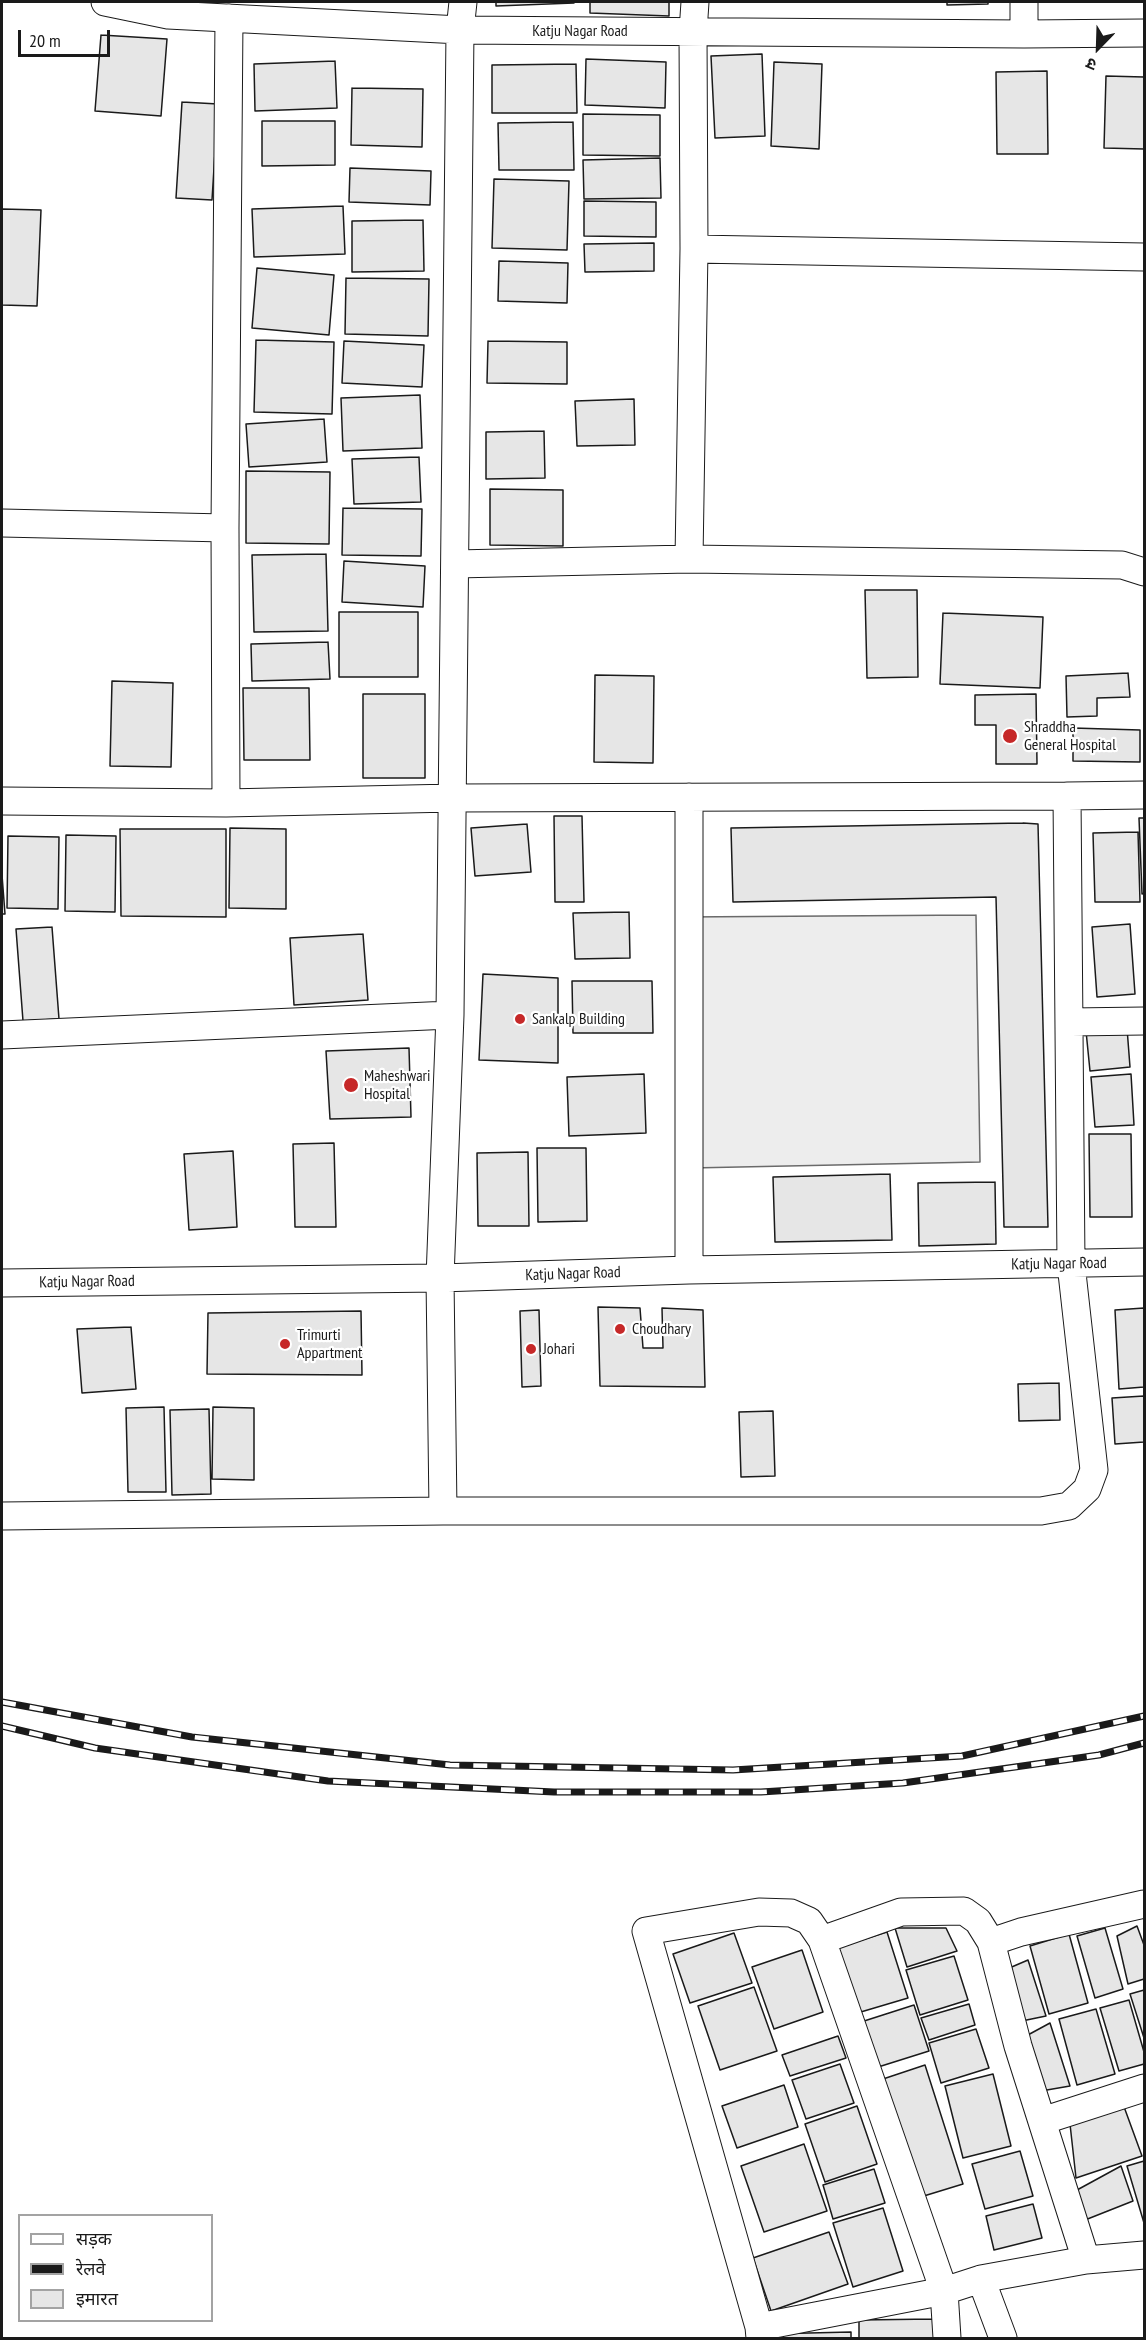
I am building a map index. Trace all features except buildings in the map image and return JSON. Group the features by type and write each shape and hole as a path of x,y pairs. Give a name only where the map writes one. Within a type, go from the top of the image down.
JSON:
{"street":[{"name":"Katju Nagar Road","path":"105,2 168,15 459,30 1144,33"},
{"path":"443,1511 440,1278 450,1015 459,30 463,2"},
{"path":"689,559 695,2"},
{"path":"1024,2 1024,34"},
{"path":"226,803 225,528 229,18"},
{"path":"694,249 1144,257"},
{"path":"2,523 225,528"},
{"path":"455,564 689,559 1122,565 1144,572"},
{"path":"2,801 226,803 453,798 1144,795"},
{"path":"2,1516 443,1511 1041,1511 1069,1506 1087,1489 1094,1470 1071,1264 1071,1022 1067,796"},
{"path":"688,1270 689,797"},
{"path":"2,1035 450,1015"},
{"path":"1071,1022 1144,1021"},
{"name":"Katju Nagar Road","path":"2,1283 440,1278 688,1270 1144,1262"},
{"path":"991,1942 1021,1932 1144,1904"},
{"path":"822,1940 901,1912 964,1911 978,1921 991,1942 1018,2046 1086,2260"},
{"path":"947,2338 944,2291 822,1940 809,1922 791,1913 759,1912 646,1931 759,2333 944,2291 981,2279 1086,2260 1144,2255"},
{"path":"1042,2121 1144,2088"},
{"path":"981,2279 1003,2338"}],"shaded area":[{"path":"976,915 980,1162 691,1168 682,917"}],"railway":[{"path":"2,1702 192,1737 450,1765 733,1770 962,1756 1144,1716"},
{"path":"2,1726 95,1748 328,1781 554,1792 761,1792 903,1783 1099,1755 1144,1743"}],"place":[{"name":"Shraddha General Hospital","path":"1010,736"},
{"name":"Sankalp Building","path":"520,1019"},
{"name":"Maheshwari Hospital","path":"351,1085"},
{"name":"Choudhary","path":"620,1329"},
{"name":"Trimurti Appartment","path":"285,1344"},
{"name":"Johari","path":"531,1349"}]}
